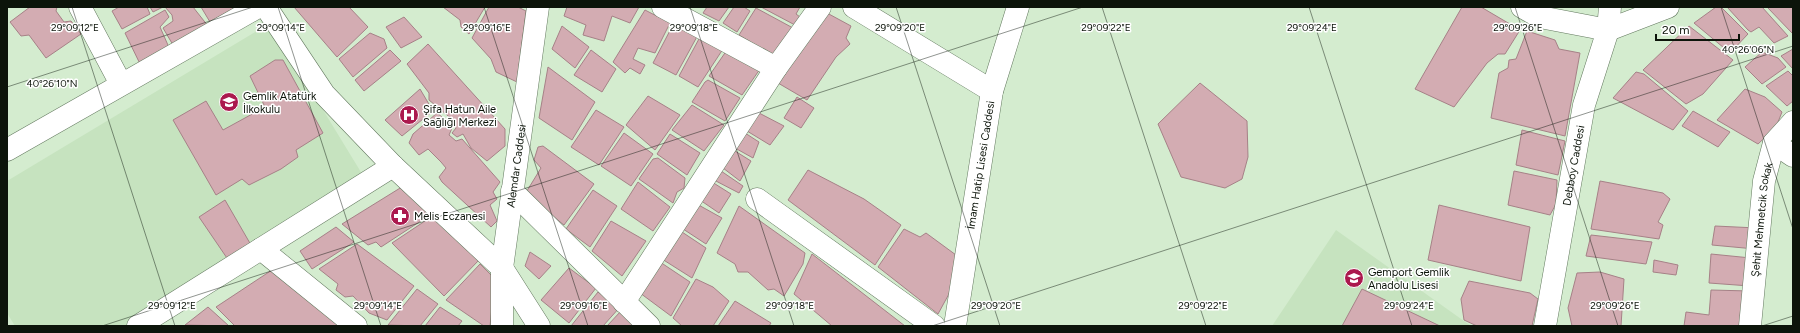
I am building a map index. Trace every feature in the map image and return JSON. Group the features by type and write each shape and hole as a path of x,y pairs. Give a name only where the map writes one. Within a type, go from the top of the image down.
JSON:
{"street":[{"path":"80,7 122,84"},
{"path":"7,150 258,7"},
{"path":"266,7 324,94 393,166 502,268 539,326"},
{"name":"Alemdar Caddesi","path":"502,326 502,268 538,7"},
{"path":"663,7 776,68"},
{"path":"624,302 776,68 820,7"},
{"path":"854,7 992,91"},
{"name":"İmam Hatip Lisesi Caddesi","path":"955,326 992,91 1018,7"},
{"path":"1522,7 1540,17 1608,30 1668,7"},
{"name":"Debboy Caddesi","path":"1545,326 1584,105 1608,30 1610,7"},
{"name":"Şehit Mehmetcik Sokak","path":"1750,326 1764,181 1774,143 1793,122"},
{"path":"1774,143 1793,156"},
{"path":"138,326 393,166"},
{"path":"512,191 649,326"},
{"path":"757,199 934,326"},
{"path":"261,249 356,326"}],"shaded area":[{"name":"Gemlik Atatürk İlkokulu","path":"270,23 367,182 127,326 15,326 7,313 7,181"},
{"name":"Gemport Gemlik Anadolu Lisesi","path":"1336,230 1471,326 1272,326"}],"building":[{"path":"30,7 57,7 56,11 64,22 71,21 81,34 46,58 29,35 21,36 10,22"},
{"path":"119,7 147,7 150,14 122,29 112,11"},
{"path":"150,7 163,7 153,12"},
{"path":"165,7 193,7 208,26 176,50 163,28 173,21 172,15"},
{"path":"201,7 236,7 210,22"},
{"path":"294,7 349,7 368,27 337,57"},
{"path":"443,7 485,7 469,34 461,27 460,20"},
{"path":"489,7 518,7 526,11 517,82 496,72 491,59 472,38"},
{"path":"567,7 639,7 630,23 612,16 604,41 583,35 586,25 564,16"},
{"path":"707,7 729,7 719,21 703,13"},
{"path":"734,7 744,7 750,11 737,32 723,23"},
{"path":"761,7 800,7 796,14 800,17 795,25"},
{"path":"1462,7 1481,7 1520,30 1505,54 1498,54 1487,63 1454,107 1415,89"},
{"path":"1716,7 1721,7 1748,34 1730,53 1694,23"},
{"path":"1727,7 1762,7 1788,36 1774,43 1759,27 1751,32 1748,30"},
{"path":"1767,7 1793,7 1792,33"},
{"path":"756,8 793,28 775,57 739,35"},
{"path":"165,10 169,17 160,27 171,52 143,70 125,33"},
{"path":"645,10 670,23 655,53 638,48 633,59 645,65 640,74 630,68 625,73 613,62"},
{"path":"827,13 851,26 846,38 850,44 836,57 807,100 778,83"},
{"path":"404,17 422,37 401,48 386,27"},
{"path":"675,21 699,33 676,75 653,63"},
{"path":"562,26 589,47 575,68 552,49"},
{"path":"1689,26 1733,60 1703,94 1686,104 1643,70"},
{"path":"1527,31 1555,40 1559,49 1580,53 1565,136 1491,118 1499,73 1508,68 1509,60 1516,59"},
{"path":"370,33 384,39 387,48 353,77 339,59"},
{"path":"700,37 723,49 698,87 679,76"},
{"path":"428,44 505,129 505,146 487,161 471,148 463,134 457,137 452,133 456,128 453,120 429,100 429,93 407,64"},
{"path":"1793,49 1793,69 1781,56"},
{"path":"390,50 401,61 364,91 355,80"},
{"path":"591,50 616,69 602,92 574,75"},
{"path":"727,50 760,69 742,95 709,76"},
{"path":"1762,52 1778,58 1786,67 1762,84 1745,67"},
{"path":"275,60 283,60 323,133 296,150 298,157 281,169 249,185 242,179 216,195 173,120 206,101 223,130 265,107 250,76"},
{"path":"548,67 595,102 572,140 539,118"},
{"path":"1788,71 1793,76 1793,101 1787,106 1766,86"},
{"path":"1636,72 1644,74 1688,111 1673,130 1613,98"},
{"path":"708,80 740,98 725,121 692,102 705,82"},
{"path":"1200,83 1247,121 1248,157 1242,179 1225,188 1181,177 1158,124"},
{"name":"Şifa Hatun Aile Sağlığı Merkezi","path":"420,89 433,111 402,136 385,120"},
{"path":"1745,89 1765,97 1782,112 1776,127 1758,144 1717,120"},
{"path":"648,96 680,115 655,150 626,125"},
{"path":"797,97 814,108 801,128 784,118"},
{"path":"692,105 724,125 704,151 672,130"},
{"path":"596,110 624,127 599,165 571,147"},
{"path":"1693,111 1730,132 1718,147 1682,126"},
{"path":"437,113 453,126 449,135 456,141 462,139 500,182 493,192 497,199 490,205 497,221 491,227 442,182 439,177 446,168 441,162 428,149 419,155 409,143 413,134"},
{"path":"759,113 784,126 770,145 747,131"},
{"path":"1522,130 1565,141 1558,175 1516,165"},
{"path":"624,133 653,154 631,186 601,166"},
{"path":"745,133 759,142 753,158 735,148"},
{"path":"670,134 700,153 687,175 657,154"},
{"path":"543,146 594,184 564,225 525,194 541,168 534,160 538,147"},
{"path":"735,151 751,161 740,181 723,168"},
{"path":"658,158 685,178 684,188 677,192 673,203 639,179 653,159"},
{"path":"808,170 864,199 901,225 875,265 788,200"},
{"path":"721,171 743,186 739,193 714,180"},
{"path":"1514,171 1557,180 1556,204 1550,215 1508,205"},
{"path":"1600,181 1663,193 1670,199 1658,222 1663,225 1659,239 1591,229"},
{"path":"638,182 670,207 653,231 621,209"},
{"path":"712,182 731,194 719,213 700,200"},
{"path":"405,185 433,213 381,247 376,242 368,245 342,224"},
{"path":"593,190 617,206 590,247 566,229"},
{"path":"225,200 251,245 229,261 199,217"},
{"path":"695,203 722,218 706,244 680,227"},
{"path":"1439,205 1530,227 1521,281 1428,260"},
{"path":"739,206 805,253 803,264 784,296 774,289 768,290 748,272 738,272 735,264 717,253"},
{"path":"434,215 481,258 444,296 392,243"},
{"path":"611,221 646,241 622,276 592,251"},
{"path":"1715,226 1757,228 1755,249 1712,245"},
{"path":"336,227 354,242 312,269 300,251"},
{"path":"904,229 920,237 926,233 956,255 950,292 938,314 878,267"},
{"path":"682,232 706,248 692,278 662,259"},
{"path":"1591,235 1652,242 1646,264 1586,256"},
{"path":"357,244 414,286 387,320 369,313 353,296 345,297 336,290 338,284 319,269"},
{"path":"530,252 551,266 539,279 525,266"},
{"path":"812,254 905,326 832,326 794,294"},
{"path":"1711,254 1751,258 1750,286 1709,283"},
{"path":"1654,260 1678,265 1676,275 1653,272"},
{"path":"660,262 690,282 671,316 640,293"},
{"path":"480,264 495,279 490,326 484,326 446,300"},
{"path":"569,268 596,288 569,323 541,300"},
{"path":"272,270 340,326 235,326 216,307"},
{"path":"1600,272 1624,279 1621,326 1572,326 1568,308 1577,273"},
{"path":"696,279 713,287 729,301 713,326 682,326 673,318"},
{"path":"1469,281 1530,293 1538,299 1532,326 1477,326 1464,320 1461,299"},
{"path":"417,289 438,304 420,326 388,325"},
{"path":"1362,289 1440,326 1342,326"},
{"path":"1711,290 1749,291 1747,326 1684,326 1686,312 1709,315"},
{"path":"598,292 620,307 603,326 571,326"},
{"path":"735,301 771,323 769,326 718,326"},
{"path":"208,307 229,326 185,325"},
{"path":"440,307 462,321 458,326 425,326"},
{"path":"621,311 640,326 607,326"}],"place":[{"name":"Gemlik Atatürk İlkokulu","path":"229,102"},
{"name":"Şifa Hatun Aile Sağlığı Merkezi","path":"409,115"},
{"name":"Melis Eczanesi","path":"400,216"},
{"name":"Gemport Gemlik Anadolu Lisesi","path":"1354,278"}]}
